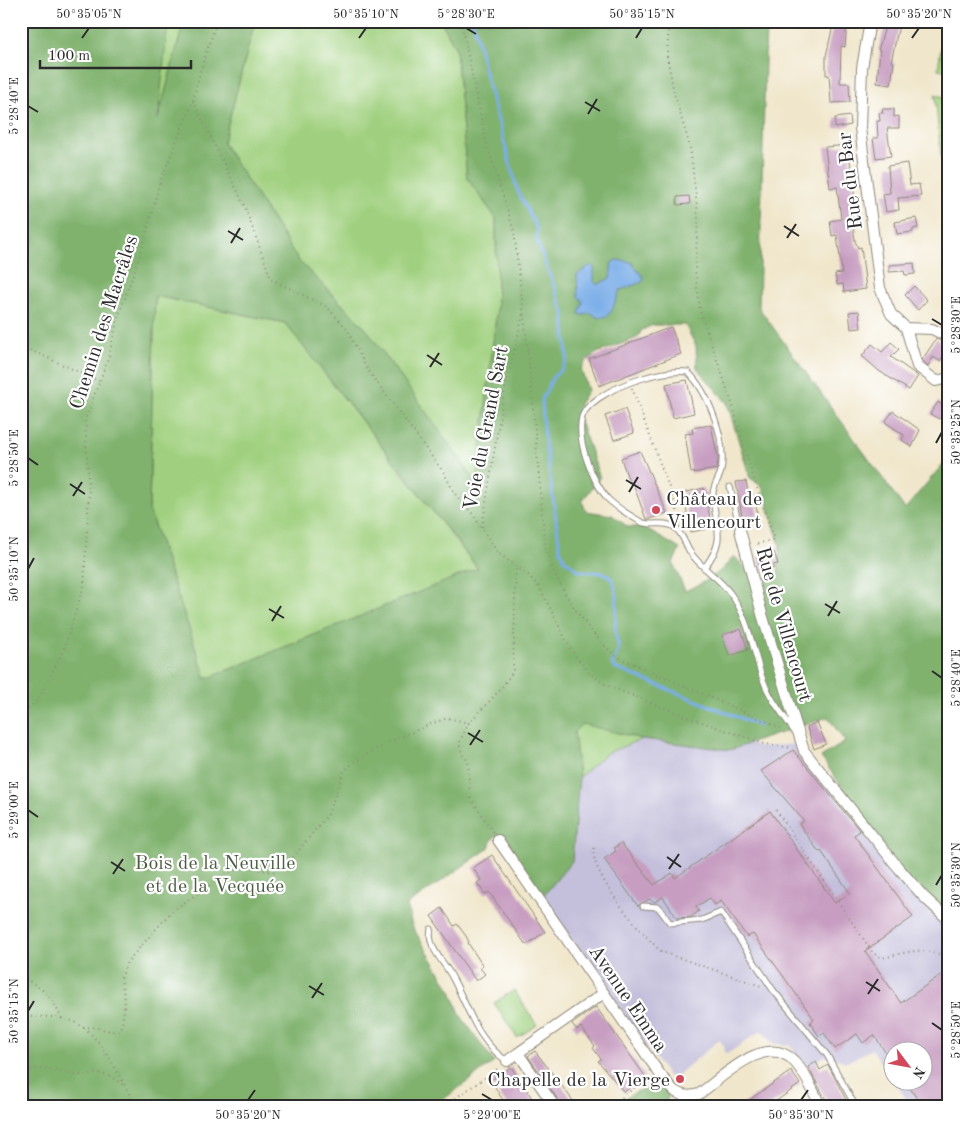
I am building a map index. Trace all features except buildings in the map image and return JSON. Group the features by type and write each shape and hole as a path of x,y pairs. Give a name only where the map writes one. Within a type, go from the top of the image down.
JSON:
{"street":[{"name":"Rue du Bar","path":"870,21 859,97 860,142 880,288 884,302 891,314 906,328 917,366 936,381 949,378"},
{"path":"906,328 932,329 949,337"},
{"name":"Rue de Villencourt","path":"740,530 797,724 801,744 897,866 923,896 949,920"},
{"name":"Avenue Emma","path":"498,840 669,1087 678,1095 689,1097 699,1094 753,1056 764,1050 779,1050 792,1059 800,1068 821,1107"},
{"path":"507,1061 604,993"},
{"path":"518,1053 554,1107"}],"lane":[{"path":"673,526 643,523 609,500 592,476 583,438 582,418 588,406 603,395 674,370 688,372 699,383 711,406 722,453 721,472 714,485 713,495 720,538 717,549 704,568"},
{"name":"Rue de Villencourt","path":"730,487 740,530"},
{"name":"Rue de Villencourt","path":"673,526 680,532 691,553 728,590 737,603 747,622 762,676 770,696 801,744"},
{"path":"643,906 658,907 670,924 702,920 721,912 772,990 827,1055 856,1107"},
{"path":"431,929 431,942 456,984 468,1013 495,1053 507,1061"}],"path":[{"name":"Chemin des Macrâles","path":"21,715 38,700 64,649 84,585 89,494 85,420 108,359 128,283 142,248 160,182 193,101 201,68 217,21"},
{"path":"461,21 484,138 514,231 524,312 546,550 554,571 581,617 596,636 620,658 785,730"},
{"path":"669,21 667,56 674,93 690,146 697,204 695,270 700,311 732,403 749,464 774,539 745,548"},
{"path":"193,101 245,207 271,280 327,306 347,329 367,369 444,473 455,494 472,513 481,529"},
{"name":"Voie du Grand Sart","path":"524,312 502,398 481,529 498,553 516,566 540,588 578,661 590,674 606,685 737,735 780,748 797,748 801,744"},
{"path":"21,346 99,381"},
{"path":"630,384 676,506 677,521 673,526"},
{"path":"498,840 470,797 468,760 462,754 459,743 469,723 500,690 513,671 516,566"},
{"path":"84,1028 92,1026 110,1031 118,1031 122,1025 125,1001 121,979 127,962 171,912 228,872 246,867 273,872 286,866 328,814 344,771 354,762 385,744 433,723 448,718 469,723"},
{"path":"776,810 873,953 882,958 914,950 932,950 949,959"},
{"path":"594,848 592,856 601,876 630,918 650,942 662,952 772,990"},
{"path":"21,976 41,987 52,998 62,1019"},
{"path":"21,1017 71,1020 84,1028 97,1041 109,1058 136,1107"},
{"path":"443,1107 507,1061"},
{"path":"21,1074 46,1067 71,1074 96,1072 110,1076 124,1087"},
{"path":"610,1107 646,1077"},
{"path":"944,1107 949,1102"}],"shaded area":[{"path":"669,717 762,747 794,744 908,888 949,925 949,1107 912,1107 900,1090 932,1090 932,1040 882,1040 882,1064 872,1049 847,1062 824,1056 808,1067 789,1045 774,1044 761,1031 727,1054 723,1050 725,1047 719,1040 680,1073 676,1081 667,1075 511,853 579,777 607,753 655,734"}],"green space":[{"name":"Bois de la Neuville et de la Vecquée","path":"21,21 168,21 158,119 184,21 255,21 223,143 299,261 367,330 477,483 497,308 496,218 467,178 456,49 441,21 766,21 759,308 905,509 949,457 949,926 924,904 821,757 845,742 828,717 730,750 642,739 582,724 574,732 579,777 572,861 544,895 499,834 492,839 489,848 407,905 412,926 451,991 461,1016 494,1062 433,1107 21,1107","holes":["155,296 285,323 478,568 206,679 149,510","653,325 685,325 696,346 697,368 727,403 750,478 762,486 780,545 778,574 758,581 734,556 712,577 685,591 673,563 680,549 643,527 628,527 612,515 586,511 582,501 600,478 578,415 579,404 588,390 581,369 586,361 597,353 637,338 642,330"]},
{"path":"168,21 184,21 157,123"},
{"path":"255,21 441,21 456,49 467,178 496,218 497,308 477,484 367,330 299,261 223,143"},
{"path":"945,21 949,21 949,71 938,69"},
{"path":"935,95 949,98 949,238"},
{"path":"155,296 285,323 478,569 206,679 149,510"},
{"path":"582,723 642,739 607,753 579,777 574,732"},
{"path":"514,990 537,1025 517,1038 494,1003"},
{"path":"650,1085 663,1086 669,1095 666,1103 660,1107 614,1107 621,1100"}],"water":[{"path":"616,260 631,262 644,278 642,282 620,290 612,310 607,316 599,318 589,312 585,315 579,314 583,302 578,296 577,275 591,265 594,267 594,281 597,285 610,278 612,263"}],"waterway":[{"path":"473,21 486,77 518,192 537,229 537,241 564,313 567,359 562,369 553,377 542,399 543,426 560,549 564,559 579,571 604,573 613,580 617,596 615,631 619,649 612,664 615,668 760,726"}],"place":[{"name":"Château de Villencourt","path":"656,510"},
{"name":"Chapelle de la Vierge","path":"680,1079"}]}
